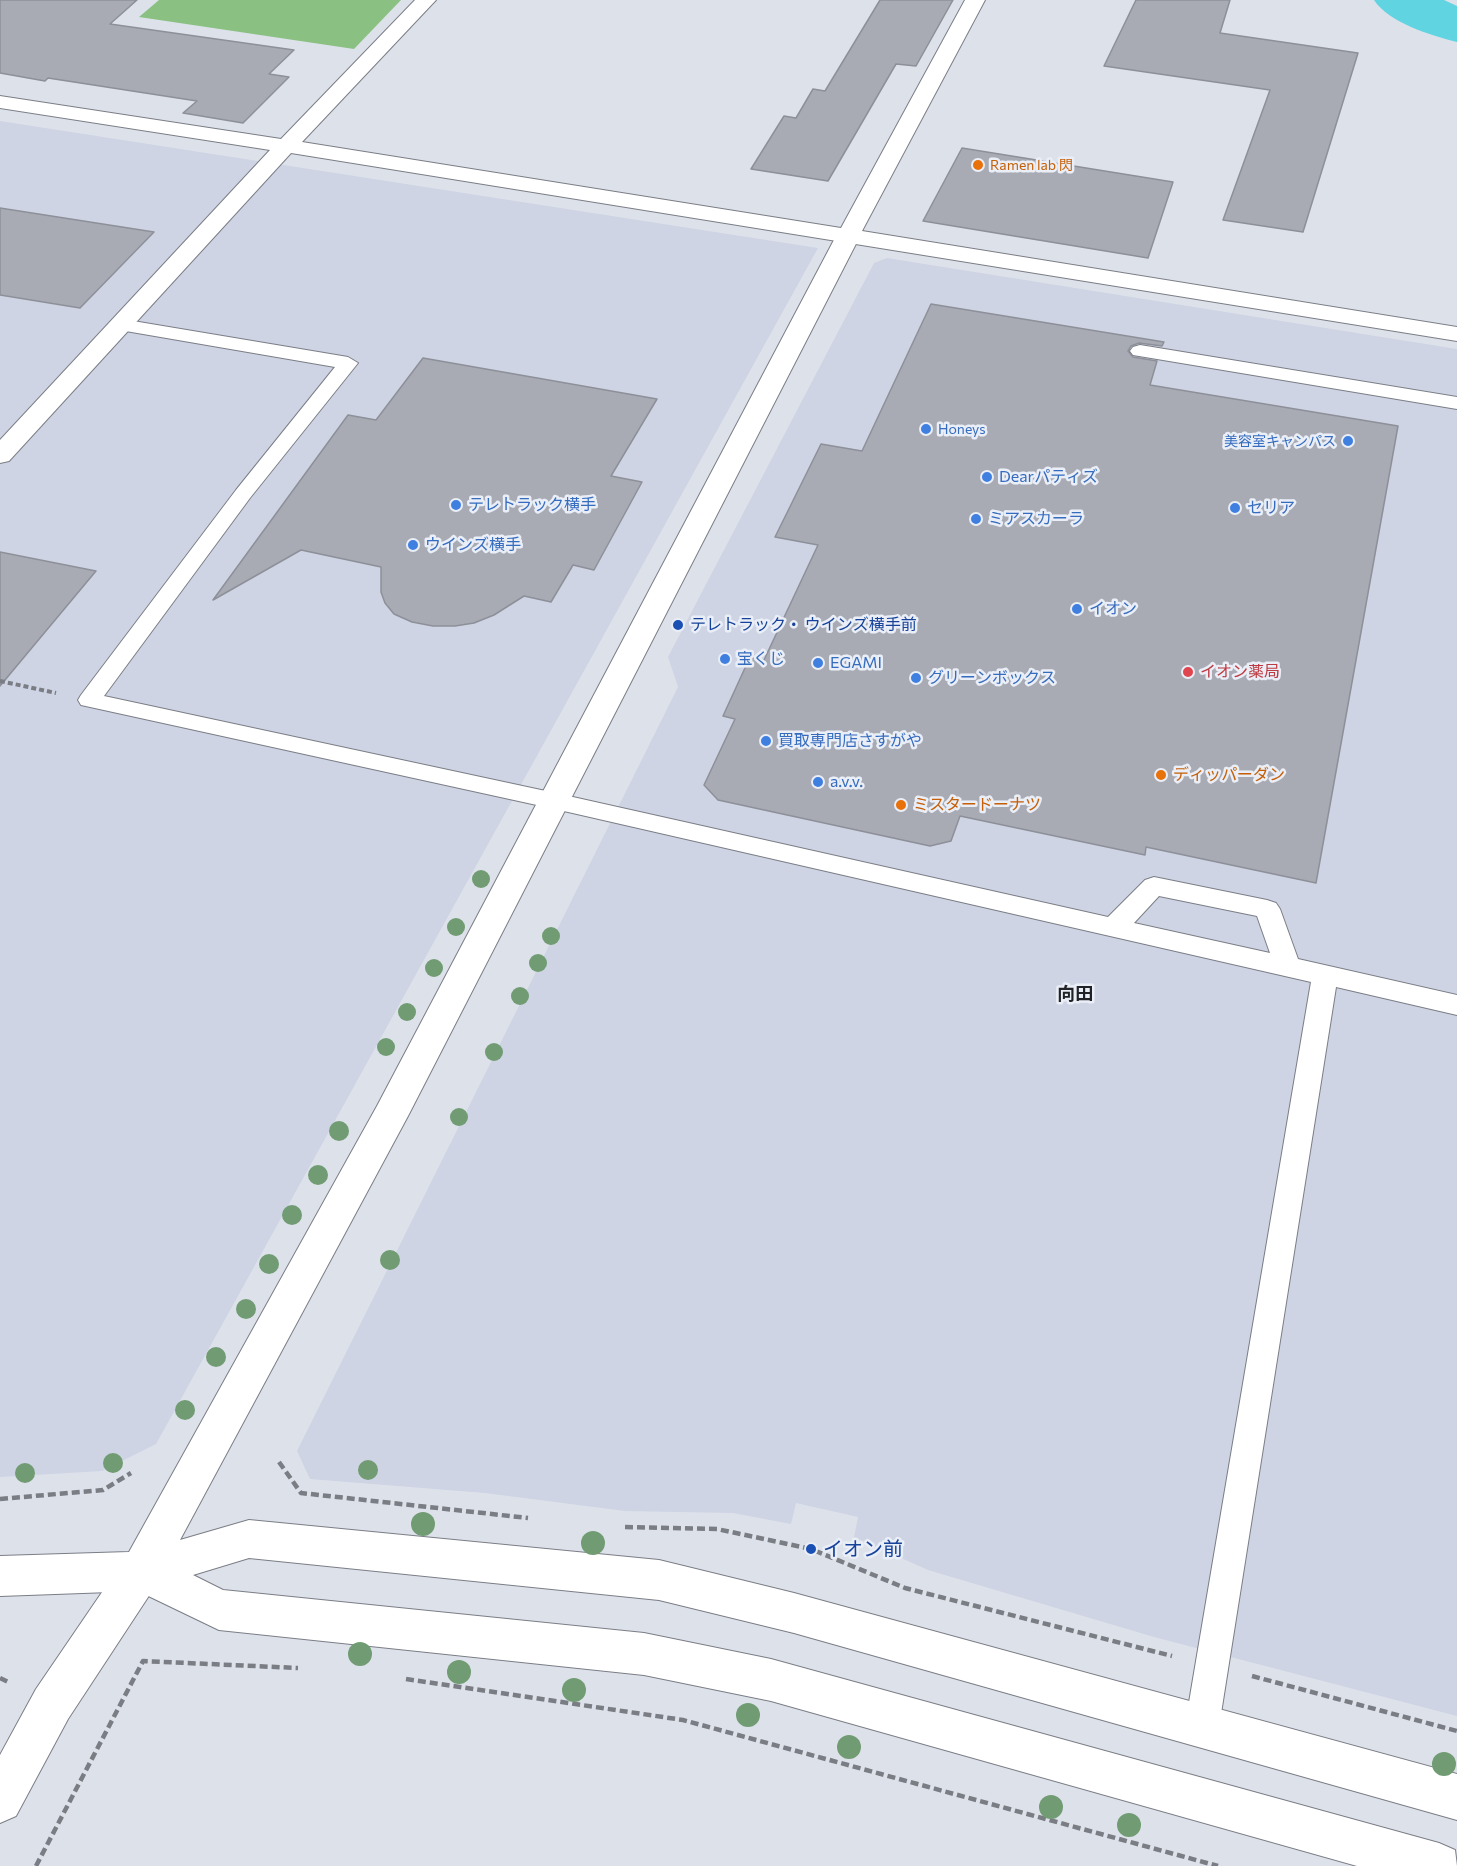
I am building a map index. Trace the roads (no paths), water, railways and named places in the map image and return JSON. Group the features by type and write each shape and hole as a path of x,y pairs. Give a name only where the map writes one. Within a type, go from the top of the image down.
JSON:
{"street":[{"path":"0,455 287,145 426,0"},
{"path":"0,1800 52,1704 141,1571 385,1126 847,238 975,0"},
{"path":"0,102 287,145 847,238 1456,327"},
{"path":"0,417 31,422"},
{"path":"0,1576 141,1571 249,1539 659,1580 794,1613 1457,1797"},
{"path":"141,1571 219,1610 644,1654 771,1680 1439,1866"}],"lane":[{"path":"121,325 348,363 243,494 89,700 555,801 1457,1005"},
{"path":"1140,351 1457,403"},
{"path":"1113,928 1154,886 1267,909 1287,966"},
{"path":"1202,1726 1325,975"}],"waterway":[{"path":"1400,0 1457,26"}],"place":[{"name":"Ramen lab 閃","path":"978,165"},
{"name":"Honeys","path":"926,429"},
{"name":"美容室キャンパス","path":"1348,441"},
{"name":"Dearパティズ","path":"987,477"},
{"name":"テレトラック横手","path":"456,505"},
{"name":"セリア","path":"1235,508"},
{"name":"ミアスカーラ","path":"976,519"},
{"name":"ウインズ横手","path":"413,545"},
{"name":"イオン","path":"1077,609"},
{"name":"テレトラック・ ウインズ横手前","path":"678,625"},
{"name":"宝くじ","path":"725,659"},
{"name":"EGAMI","path":"818,663"},
{"name":"イオン薬局","path":"1188,672"},
{"name":"グリーンボックス","path":"916,678"},
{"name":"買取専門店さすがや","path":"766,741"},
{"name":"ディッパーダン","path":"1161,775"},
{"name":"a.v.v.","path":"818,782"},
{"name":"ミスタードーナツ","path":"901,805"},
{"name":"イオン前","path":"811,1549"}],"district":[{"name":"向田","path":"1075,994"}]}
